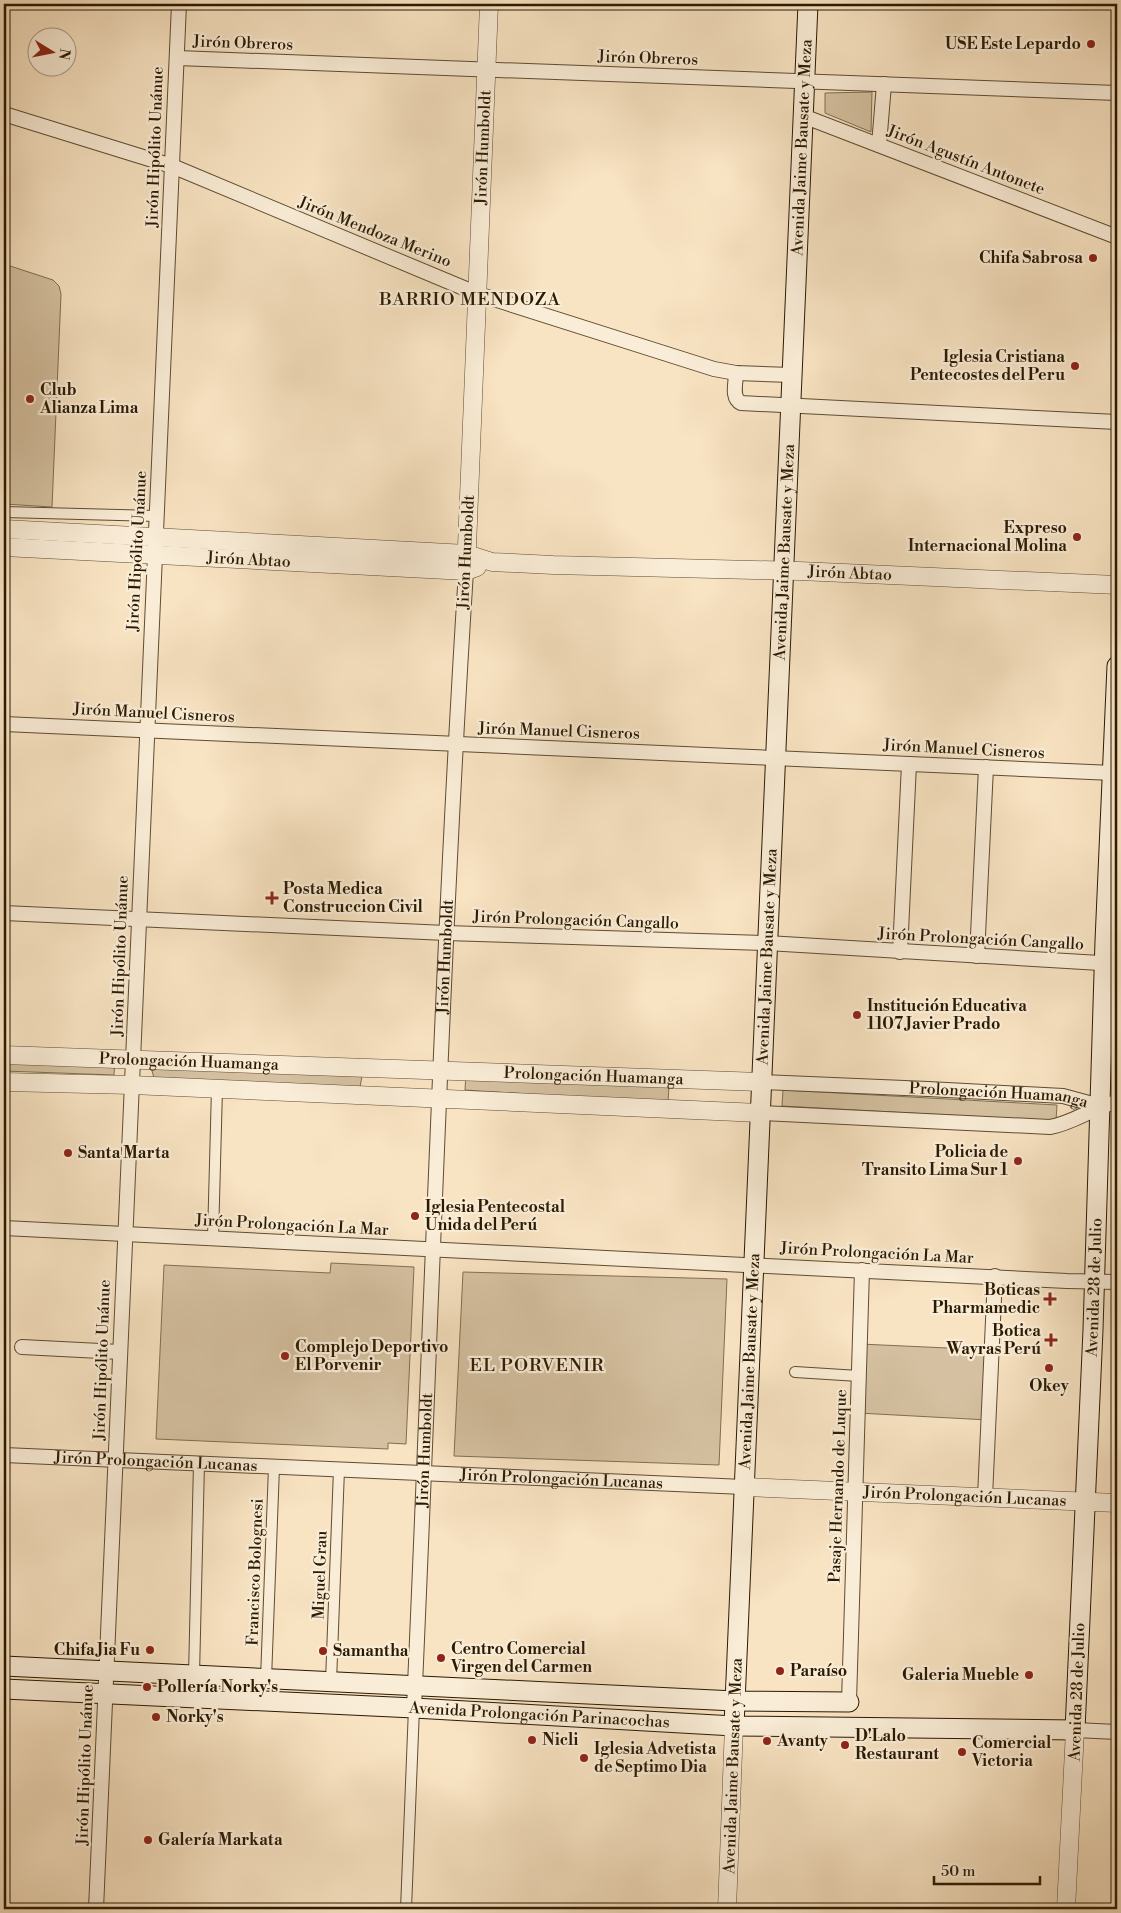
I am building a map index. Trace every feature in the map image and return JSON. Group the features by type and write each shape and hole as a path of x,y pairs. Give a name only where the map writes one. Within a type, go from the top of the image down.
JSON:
{"main road":[{"name":"Avenida Jaime Bausate y Meza","path":"734,1726 782,571 808,4"},
{"name":"Avenida 28 de Julio","path":"1075,1730 1093,1330 1093,1281 1109,1104 1113,773 1117,666"},
{"name":"Avenida Prolongación Parinacochas","path":"4,1666 735,1701 849,1702"},
{"name":"Avenida Prolongación Parinacochas","path":"4,1690 414,1708 734,1726 1075,1730"}],"street":[{"name":"Jirón Hipólito Unánue","path":"96,1909 179,4"},
{"name":"Jirón Humboldt","path":"406,1909 446,933 466,562 489,4"},
{"name":"Jirón Obreros","path":"177,58 1117,93"},
{"path":"879,145 884,84"},
{"name":"Jirón Mendoza Merino","path":"4,114 172,166 478,294 714,369 736,373 791,375"},
{"name":"Jirón Agustín Antonete","path":"803,116 1117,237"},
{"path":"736,373 735,398 737,402 1117,422"},
{"path":"4,512 157,516"},
{"name":"Jirón Abtao","path":"4,529 156,545 466,562 782,571 1117,585"},
{"name":"Jirón Abtao","path":"4,546 156,545"},
{"name":"Jirón Manuel Cisneros","path":"4,724 1113,773"},
{"path":"900,952 909,764"},
{"path":"977,956 986,767"},
{"name":"Jirón Prolongación Cangallo","path":"4,914 446,933 767,943 1111,963"},
{"name":"Prolongación Huamanga","path":"4,1055 133,1058 441,1072 580,1075 928,1088 1052,1096 1109,1104"},
{"name":"Prolongación Huamanga","path":"4,1082 217,1088 1050,1127 1062,1125 1109,1104"},
{"path":"212,1238 217,1088"},
{"name":"Jirón Prolongación La Mar","path":"4,1228 1117,1282"},
{"name":"Pasaje Hernando de Luque","path":"849,1702 862,1270"},
{"path":"985,1497 995,1276"},
{"path":"22,1347 120,1352"},
{"path":"795,1372 859,1376"},
{"name":"Jirón Prolongación Lucanas","path":"4,1455 1117,1503"},
{"path":"194,1675 199,1463"},
{"name":"Francisco Bolognesi","path":"266,1679 274,1467"},
{"name":"Miguel Grau","path":"331,1682 339,1469"},
{"name":"Avenida Jaime Bausate y Meza","path":"726,1909 734,1726"},
{"path":"1075,1730 1117,1732"},
{"name":"Avenida 28 de Julio","path":"1066,1909 1075,1730"}],"shaded area":[{"path":"872,92 871,132 825,113 825,93"},
{"name":"Club Alianza Lima","path":"4,264 53,280 59,286 61,294 52,507 4,504"},
{"path":"4,1055 115,1060 114,1075 4,1071"},
{"path":"153,1062 362,1076 360,1087 154,1078 152,1071"},
{"path":"466,1072 669,1085 668,1103 465,1090"},
{"path":"783,1090 1057,1105 1056,1121 782,1106"},
{"name":"Complejo Deportivo El Porvenir","path":"331,1263 414,1267 406,1444 388,1443 388,1449 156,1439 164,1265 330,1273"},
{"path":"463,1272 727,1279 719,1465 454,1456"},
{"path":"860,1344 991,1350 988,1420 858,1413"}],"place":[{"name":"USE Este Lepardo","path":"1091,44"},
{"name":"Chifa Sabrosa","path":"1093,258"},
{"name":"Iglesia Cristiana Pentecostes del Peru","path":"1075,366"},
{"name":"Club Alianza Lima","path":"30,399"},
{"name":"Expreso Internacional Molina","path":"1077,537"},
{"name":"Posta Medica Construccion Civil","path":"272,898"},
{"name":"Institución Educativa 1107 Javier Prado","path":"857,1015"},
{"name":"Santa Marta","path":"68,1153"},
{"name":"Policia de Transito Lima Sur 1","path":"1018,1161"},
{"name":"Iglesia Pentecostal Unida del Perú","path":"415,1216"},
{"name":"Boticas Pharmamedic","path":"1050,1299"},
{"name":"Botica Wayras Perú","path":"1051,1340"},
{"name":"Complejo Deportivo El Porvenir","path":"285,1356"},
{"name":"Okey","path":"1049,1368"},
{"name":"Chifa Jia Fu","path":"150,1650"},
{"name":"Samantha","path":"323,1651"},
{"name":"Centro Comercial Virgen del Carmen","path":"441,1658"},
{"name":"Paraíso","path":"780,1671"},
{"name":"Galeria Mueble","path":"1029,1675"},
{"name":"Pollería Norky's","path":"147,1687"},
{"name":"Norky's","path":"156,1717"},
{"name":"Nicli","path":"532,1740"},
{"name":"Avanty","path":"767,1741"},
{"name":"D'Lalo Restaurant","path":"845,1745"},
{"name":"Comercial Victoria","path":"962,1752"},
{"name":"Iglesia Advetista de Septimo Dia","path":"584,1758"},
{"name":"Galería Markata","path":"148,1840"}],"district":[{"name":"BARRIO MENDOZA","path":"470,299"},
{"name":"EL PORVENIR","path":"537,1365"}]}
